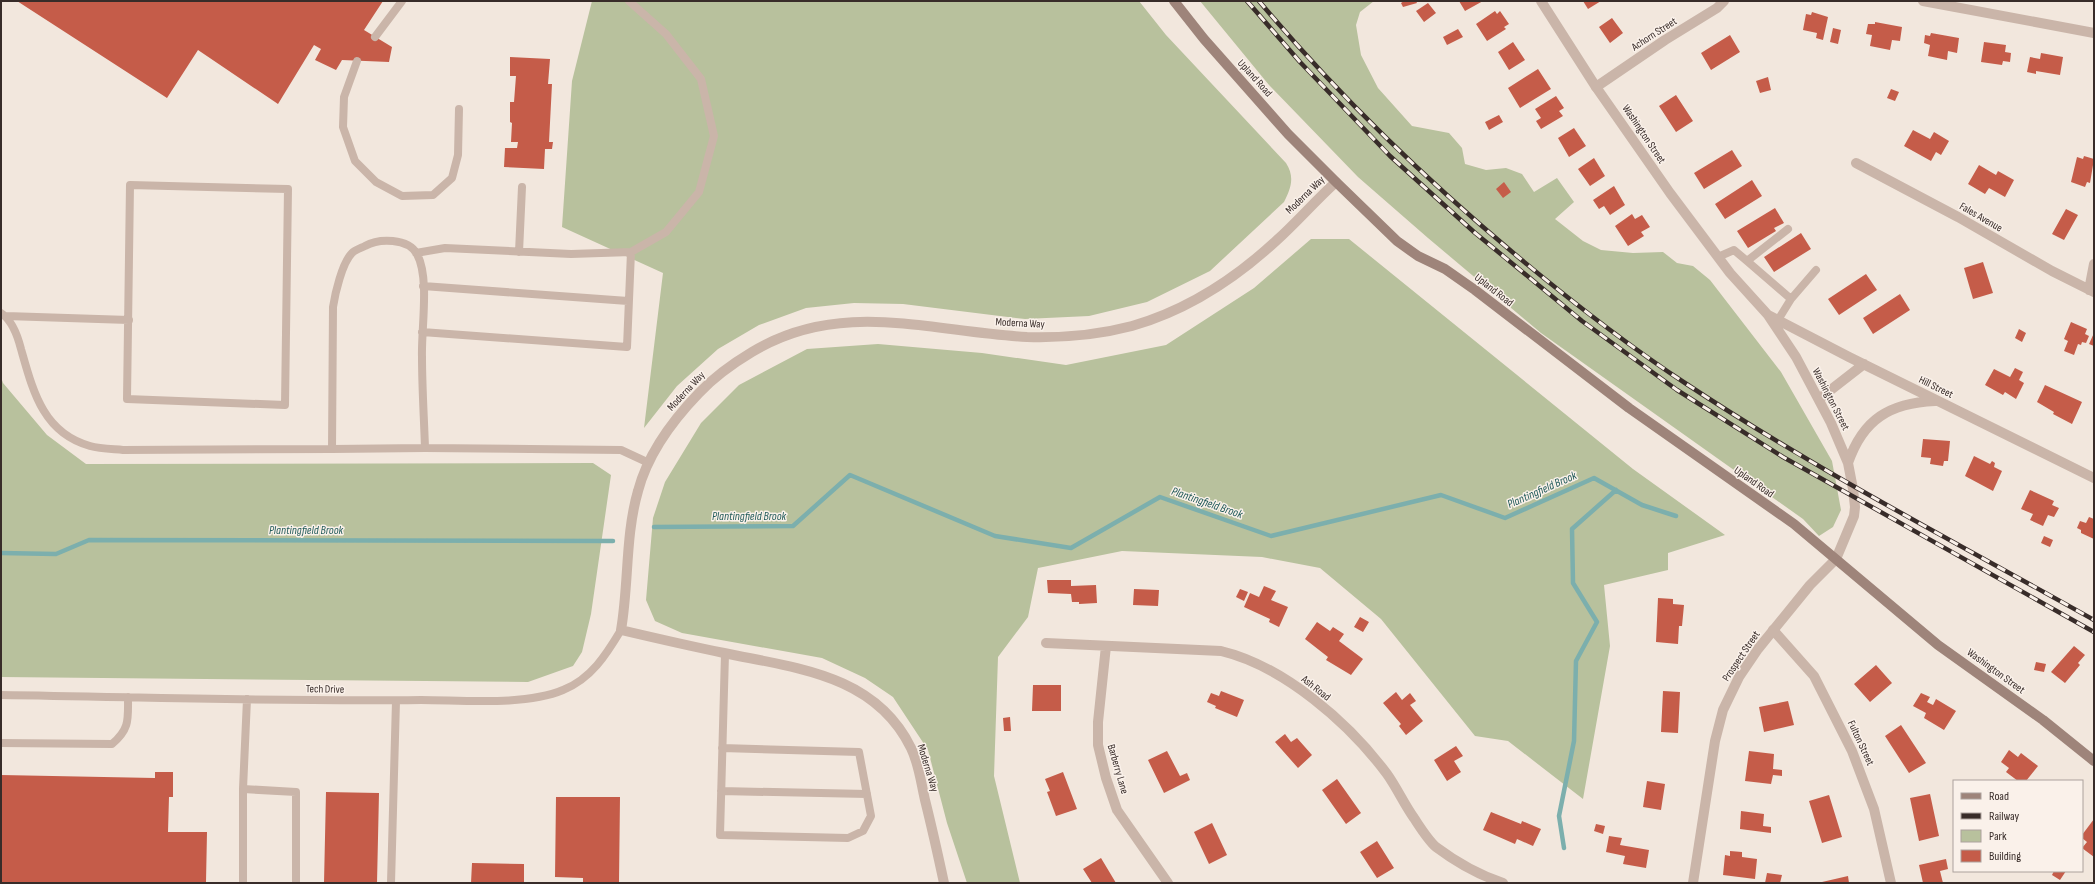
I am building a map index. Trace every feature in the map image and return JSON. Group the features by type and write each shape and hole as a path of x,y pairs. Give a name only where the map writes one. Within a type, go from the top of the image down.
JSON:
{"main road":[{"name":"Upland Road","path":"1174,1 1261,103 1336,182 1397,241 1418,256 1445,270 1475,290 1591,380 1794,524 1836,559"},
{"name":"Washington Street","path":"1836,559 1938,645 2043,720 2094,761"}],"street":[{"name":"Washington Street","path":"1541,1 1596,86 1670,193 1718,257 1768,315 1796,357 1819,399 1848,463 1855,507 1854,516 1836,559"},
{"name":"Achorn Street","path":"1596,86 1665,40 1717,8 1724,1"},
{"path":"1923,1 2094,33"},
{"name":"Fales Avenue","path":"1856,163 2091,291"},
{"name":"Moderna Way","path":"944,883 919,771 911,749 902,731 890,717 860,692 827,676 781,664 725,654 621,630 626,603 632,522 638,490 649,463 664,436 684,410 708,383 735,362 781,336 812,326 866,322 907,324 1029,337 1091,335 1132,326 1194,302 1230,280 1279,238 1336,182"},
{"path":"2091,291 2094,264"},
{"name":"Hill Street","path":"1768,315 2094,478"},
{"path":"1819,399 1864,364"},
{"path":"1848,463 1856,441 1876,419 1896,408 1908,404 1938,401"},
{"name":"Prospect Street","path":"1693,883 1718,724 1739,677 1773,630 1810,585 1836,559"},
{"name":"Fulton Street","path":"1773,630 1814,676 1852,751 1874,808 1891,883"},
{"name":"Ash Road","path":"1046,643 1221,651 1241,656 1265,667 1297,688 1334,718 1365,747 1387,774 1414,818 1435,846 1483,877 1496,882"},
{"name":"Barberry Lane","path":"1106,646 1098,722 1098,745 1106,778 1117,810 1168,883"}],"lane":[{"path":"375,37 402,1"},
{"path":"416,253 445,248 571,254 630,252 666,232 699,192 714,136 701,79 666,34 629,1"},
{"path":"357,61 344,97 343,127 355,161 376,182 402,196 433,195 452,178 458,155 459,109"},
{"path":"130,185 288,189 285,405 127,399 128,320 130,185"},
{"path":"519,252 522,187"},
{"path":"1747,261 1788,229"},
{"path":"332,449 333,307 336,285 351,253 373,241 389,240 405,245 416,253 421,265 423,286 422,332 426,448"},
{"path":"1718,257 1734,250 1790,299"},
{"path":"422,332 627,347 630,252"},
{"path":"1778,320 1790,299 1816,270"},
{"path":"423,286 628,301"},
{"path":"4,314 18,337 30,382 44,412 64,436 90,447 123,450 426,448 621,450 649,463"},
{"path":"4,314 128,320"},
{"name":"Tech Drive","path":"1,695 396,701 517,699 535,697 563,690 590,674 602,661 621,630"},
{"path":"722,748 859,752 871,816 863,831 848,838 720,835 722,748 725,654"},
{"path":"1,743 112,744 122,735 128,720 128,697"},
{"path":"243,883 243,789 246,699"},
{"path":"392,883 396,701"},
{"path":"243,789 296,792 296,883"},
{"path":"721,791 867,794"}],"green space":[{"path":"592,1 1139,1 1166,35 1286,163 1289,168 1291,178 1289,192 1284,202 1210,271 1147,302 1089,316 1025,319 903,304 854,303 806,308 759,325 718,349 677,386 644,428 663,273 562,227 572,81"},
{"path":"1200,1 1374,1 1360,12 1356,25 1361,55 1378,88 1412,126 1449,133 1462,148 1465,164 1486,170 1506,168 1522,174 1534,192 1557,178 1574,202 1555,219 1583,241 1601,250 1633,253 1663,252 1677,263 1693,266 1710,280 1781,372 1832,461 1841,510 1833,527 1819,536 1803,519 1541,333 1358,177 1269,85"},
{"path":"1311,239 1349,239 1633,469 1725,535 1668,553 1668,570 1604,585 1610,646 1583,799 1508,741 1475,736 1381,619 1320,568 1262,557 1122,551 1038,568 1028,617 998,657 994,776 1020,883 967,883 947,823 928,750 893,697 865,678 822,658 682,633 655,621 646,600 653,518 665,482 701,423 739,385 807,349 878,344 982,353 1066,365 1166,345 1254,288"},
{"path":"1,377 3,383 47,435 86,464 593,463 611,475 591,614 582,652 573,666 528,682 1,677"}],"building":[{"path":"17,1 383,1 364,30 392,47 389,62 342,60 336,70 315,60 321,49 314,45 278,104 198,50 167,98"},
{"path":"1404,1 1416,1 1417,3 1403,7 1401,3"},
{"path":"1459,1 1483,1 1465,11"},
{"path":"1583,1 1601,1 1588,9"},
{"path":"1428,3 1436,13 1424,22 1416,11"},
{"path":"1495,11 1497,14 1500,11 1509,24 1504,27 1506,29 1487,41 1476,24"},
{"path":"1812,12 1828,17 1823,40 1816,38 1817,33 1803,30 1806,14 1811,15"},
{"path":"1612,18 1623,33 1610,43 1599,27"},
{"path":"1875,22 1902,27 1900,41 1892,40 1890,50 1870,46 1872,35 1866,34 1868,24 1875,24"},
{"path":"1833,28 1841,30 1838,44 1830,42"},
{"path":"1458,29 1463,37 1447,45 1443,37"},
{"path":"1931,33 1959,38 1957,53 1948,51 1947,60 1928,56 1930,45 1924,43 1925,35 1930,36"},
{"path":"1730,35 1740,52 1711,70 1701,53"},
{"path":"1513,42 1525,60 1509,70 1498,52"},
{"path":"1984,42 2006,45 2005,52 2011,53 2010,62 2003,61 2002,65 1981,62"},
{"path":"2041,53 2063,57 2060,75 2036,71 2036,74 2027,72 2030,57 2040,59"},
{"path":"510,57 550,59 548,84 552,84 549,142 553,142 552,149 545,149 544,169 504,167 505,148 517,148 518,142 511,142 512,123 510,122 510,102 514,102 516,76 510,76"},
{"path":"1538,69 1551,89 1520,108 1508,88"},
{"path":"1768,77 1771,90 1760,93 1756,81"},
{"path":"1891,89 1899,92 1895,101 1887,98"},
{"path":"1676,95 1693,121 1676,132 1659,106"},
{"path":"1556,96 1564,108 1559,111 1563,116 1541,129 1536,121 1541,118 1535,109"},
{"path":"1499,115 1503,122 1489,130 1485,122"},
{"path":"1574,128 1586,146 1569,157 1558,138"},
{"path":"1913,130 1930,139 1934,132 1949,141 1941,155 1936,152 1931,161 1904,146"},
{"path":"1732,150 1742,166 1704,189 1694,173"},
{"path":"2084,156 2094,159 2090,183 2087,182 2085,187 2071,182 2077,157 2083,159"},
{"path":"1594,158 1605,176 1590,186 1578,169"},
{"path":"1979,165 1996,175 1998,171 2014,180 2005,197 1989,188 1985,194 1968,184"},
{"path":"1752,180 1762,196 1725,219 1715,204"},
{"path":"1504,182 1511,192 1503,198 1496,189"},
{"path":"1614,186 1625,205 1610,215 1604,206 1599,209 1593,200"},
{"path":"1775,208 1784,223 1774,228 1776,231 1748,248 1737,231"},
{"path":"2066,209 2078,215 2064,240 2052,234"},
{"path":"1632,214 1635,219 1642,215 1650,227 1641,232 1644,236 1628,246 1615,226"},
{"path":"1801,233 1811,249 1774,272 1764,257"},
{"path":"1983,262 1993,293 1973,299 1964,268"},
{"path":"1866,274 1877,290 1839,315 1828,299"},
{"path":"1900,294 1910,310 1873,334 1863,318"},
{"path":"2071,322 2087,329 2085,334 2089,336 2086,343 2082,342 2081,345 2078,344 2074,355 2064,351 2068,341 2064,339"},
{"path":"2019,329 2026,333 2022,342 2015,338"},
{"path":"2094,333 2094,346 2089,344"},
{"path":"2015,368 2023,372 2019,380 2024,383 2016,399 2005,392 2003,395 1985,385 1994,369 2010,377"},
{"path":"2045,385 2082,402 2072,424 2053,414 2054,412 2037,402"},
{"path":"1923,439 1950,441 1948,461 1944,461 1943,466 1930,464 1931,458 1921,457"},
{"path":"1974,456 1990,464 1992,461 1995,463 1994,467 2002,471 1993,491 1965,476"},
{"path":"2030,490 2054,501 2052,505 2059,508 2054,517 2048,515 2043,526 2030,520 2033,514 2021,509"},
{"path":"2089,517 2094,519 2094,539 2081,533 2081,530 2077,528 2080,521 2086,523"},
{"path":"2044,536 2053,540 2050,547 2041,543"},
{"path":"1047,580 1071,580 1071,586 1096,585 1097,603 1079,604 1079,602 1072,602 1071,594 1048,593"},
{"path":"1264,586 1276,591 1271,600 1288,607 1279,627 1269,622 1270,619 1244,607 1250,593 1259,597"},
{"path":"1134,589 1159,590 1158,606 1133,605"},
{"path":"1240,589 1248,592 1244,601 1236,597"},
{"path":"1658,598 1673,599 1673,604 1684,605 1682,626 1679,626 1678,644 1656,642"},
{"path":"1360,617 1369,622 1363,632 1354,627"},
{"path":"1317,622 1330,631 1333,627 1344,634 1339,641 1363,659 1351,675 1326,660 1328,657 1305,639"},
{"path":"2074,646 2085,655 2078,663 2080,665 2065,683 2051,672"},
{"path":"2036,662 2046,664 2044,672 2034,670"},
{"path":"1876,665 1892,683 1870,702 1854,684"},
{"path":"1033,685 1061,685 1061,711 1032,711"},
{"path":"1221,691 1244,700 1237,717 1215,708 1216,706 1207,702 1211,693 1219,696"},
{"path":"1663,691 1680,692 1678,733 1661,732"},
{"path":"1396,692 1402,700 1410,693 1416,701 1410,705 1423,721 1406,735 1399,726 1401,724 1383,703"},
{"path":"1921,693 1930,697 1927,702 1933,705 1936,699 1956,711 1944,730 1924,718 1926,713 1913,706"},
{"path":"1788,701 1794,725 1764,732 1759,707"},
{"path":"1010,717 1011,731 1004,731 1003,718"},
{"path":"1901,725 1926,763 1909,773 1885,736"},
{"path":"1285,734 1291,742 1297,738 1312,755 1298,768 1275,742"},
{"path":"1456,746 1463,756 1454,761 1461,772 1447,781 1434,760"},
{"path":"2009,750 2018,757 2021,753 2038,766 2027,780 2017,780 2006,772 2009,768 2001,762"},
{"path":"1167,751 1180,776 1187,773 1190,780 1164,793 1148,760"},
{"path":"1749,751 1774,754 1773,769 1782,770 1782,776 1773,775 1771,784 1745,781"},
{"path":"155,772 173,772 173,797 169,797 168,832 207,832 206,882 1,883 1,775 155,778"},
{"path":"1063,772 1077,809 1056,816 1047,792 1050,791 1045,779"},
{"path":"1337,779 1361,813 1346,824 1322,790"},
{"path":"1647,781 1665,784 1661,810 1643,807"},
{"path":"326,792 379,793 377,883 324,883"},
{"path":"1930,794 1939,836 1919,841 1910,798"},
{"path":"1829,795 1842,837 1822,843 1809,801"},
{"path":"556,797 620,797 619,882 583,883 583,878 555,877"},
{"path":"1741,811 1764,814 1763,826 1771,827 1771,833 1740,829"},
{"path":"1491,812 1521,824 1522,821 1541,829 1533,846 1517,839 1515,844 1483,830"},
{"path":"2094,819 2094,857 2083,849 2087,842 2083,839 2083,834"},
{"path":"1212,823 1227,855 1209,864 1194,832"},
{"path":"1596,824 1605,826 1603,834 1594,831"},
{"path":"1609,836 1622,838 1620,845 1649,850 1646,868 1623,864 1625,856 1606,852"},
{"path":"1377,841 1394,868 1377,878 1360,852"},
{"path":"1730,851 1742,852 1742,857 1757,859 1755,879 1723,875 1725,855 1730,856"},
{"path":"1101,858 1116,883 1092,883 1083,869"},
{"path":"1946,859 1948,869 1940,871 1943,883 1923,883 1919,865"},
{"path":"472,863 524,864 524,883 471,883"},
{"path":"2054,872 2065,872 2060,880 2052,875"},
{"path":"1767,873 1782,875 1780,883 1765,883"},
{"path":"1848,876 1849,883 1822,883 1822,882"}],"waterway":[{"name":"Plantingfield Brook","path":"654,527 793,526 850,475 995,536 1071,548 1160,497 1271,536 1441,495 1505,518 1594,478 1642,505 1676,516"},
{"path":"1564,848 1559,816 1574,741 1576,661 1597,622 1573,583 1572,529 1616,490"},
{"name":"Plantingfield Brook","path":"1,553 56,554 89,540 613,541"}],"railway":[{"path":"1247,1 1300,62 1390,156 1474,232 1582,321 1677,390 1783,457 2094,632"},
{"path":"1259,1 1350,102 1415,166 1517,256 1620,338 1685,383 1785,446 1887,505 2094,620"}]}
